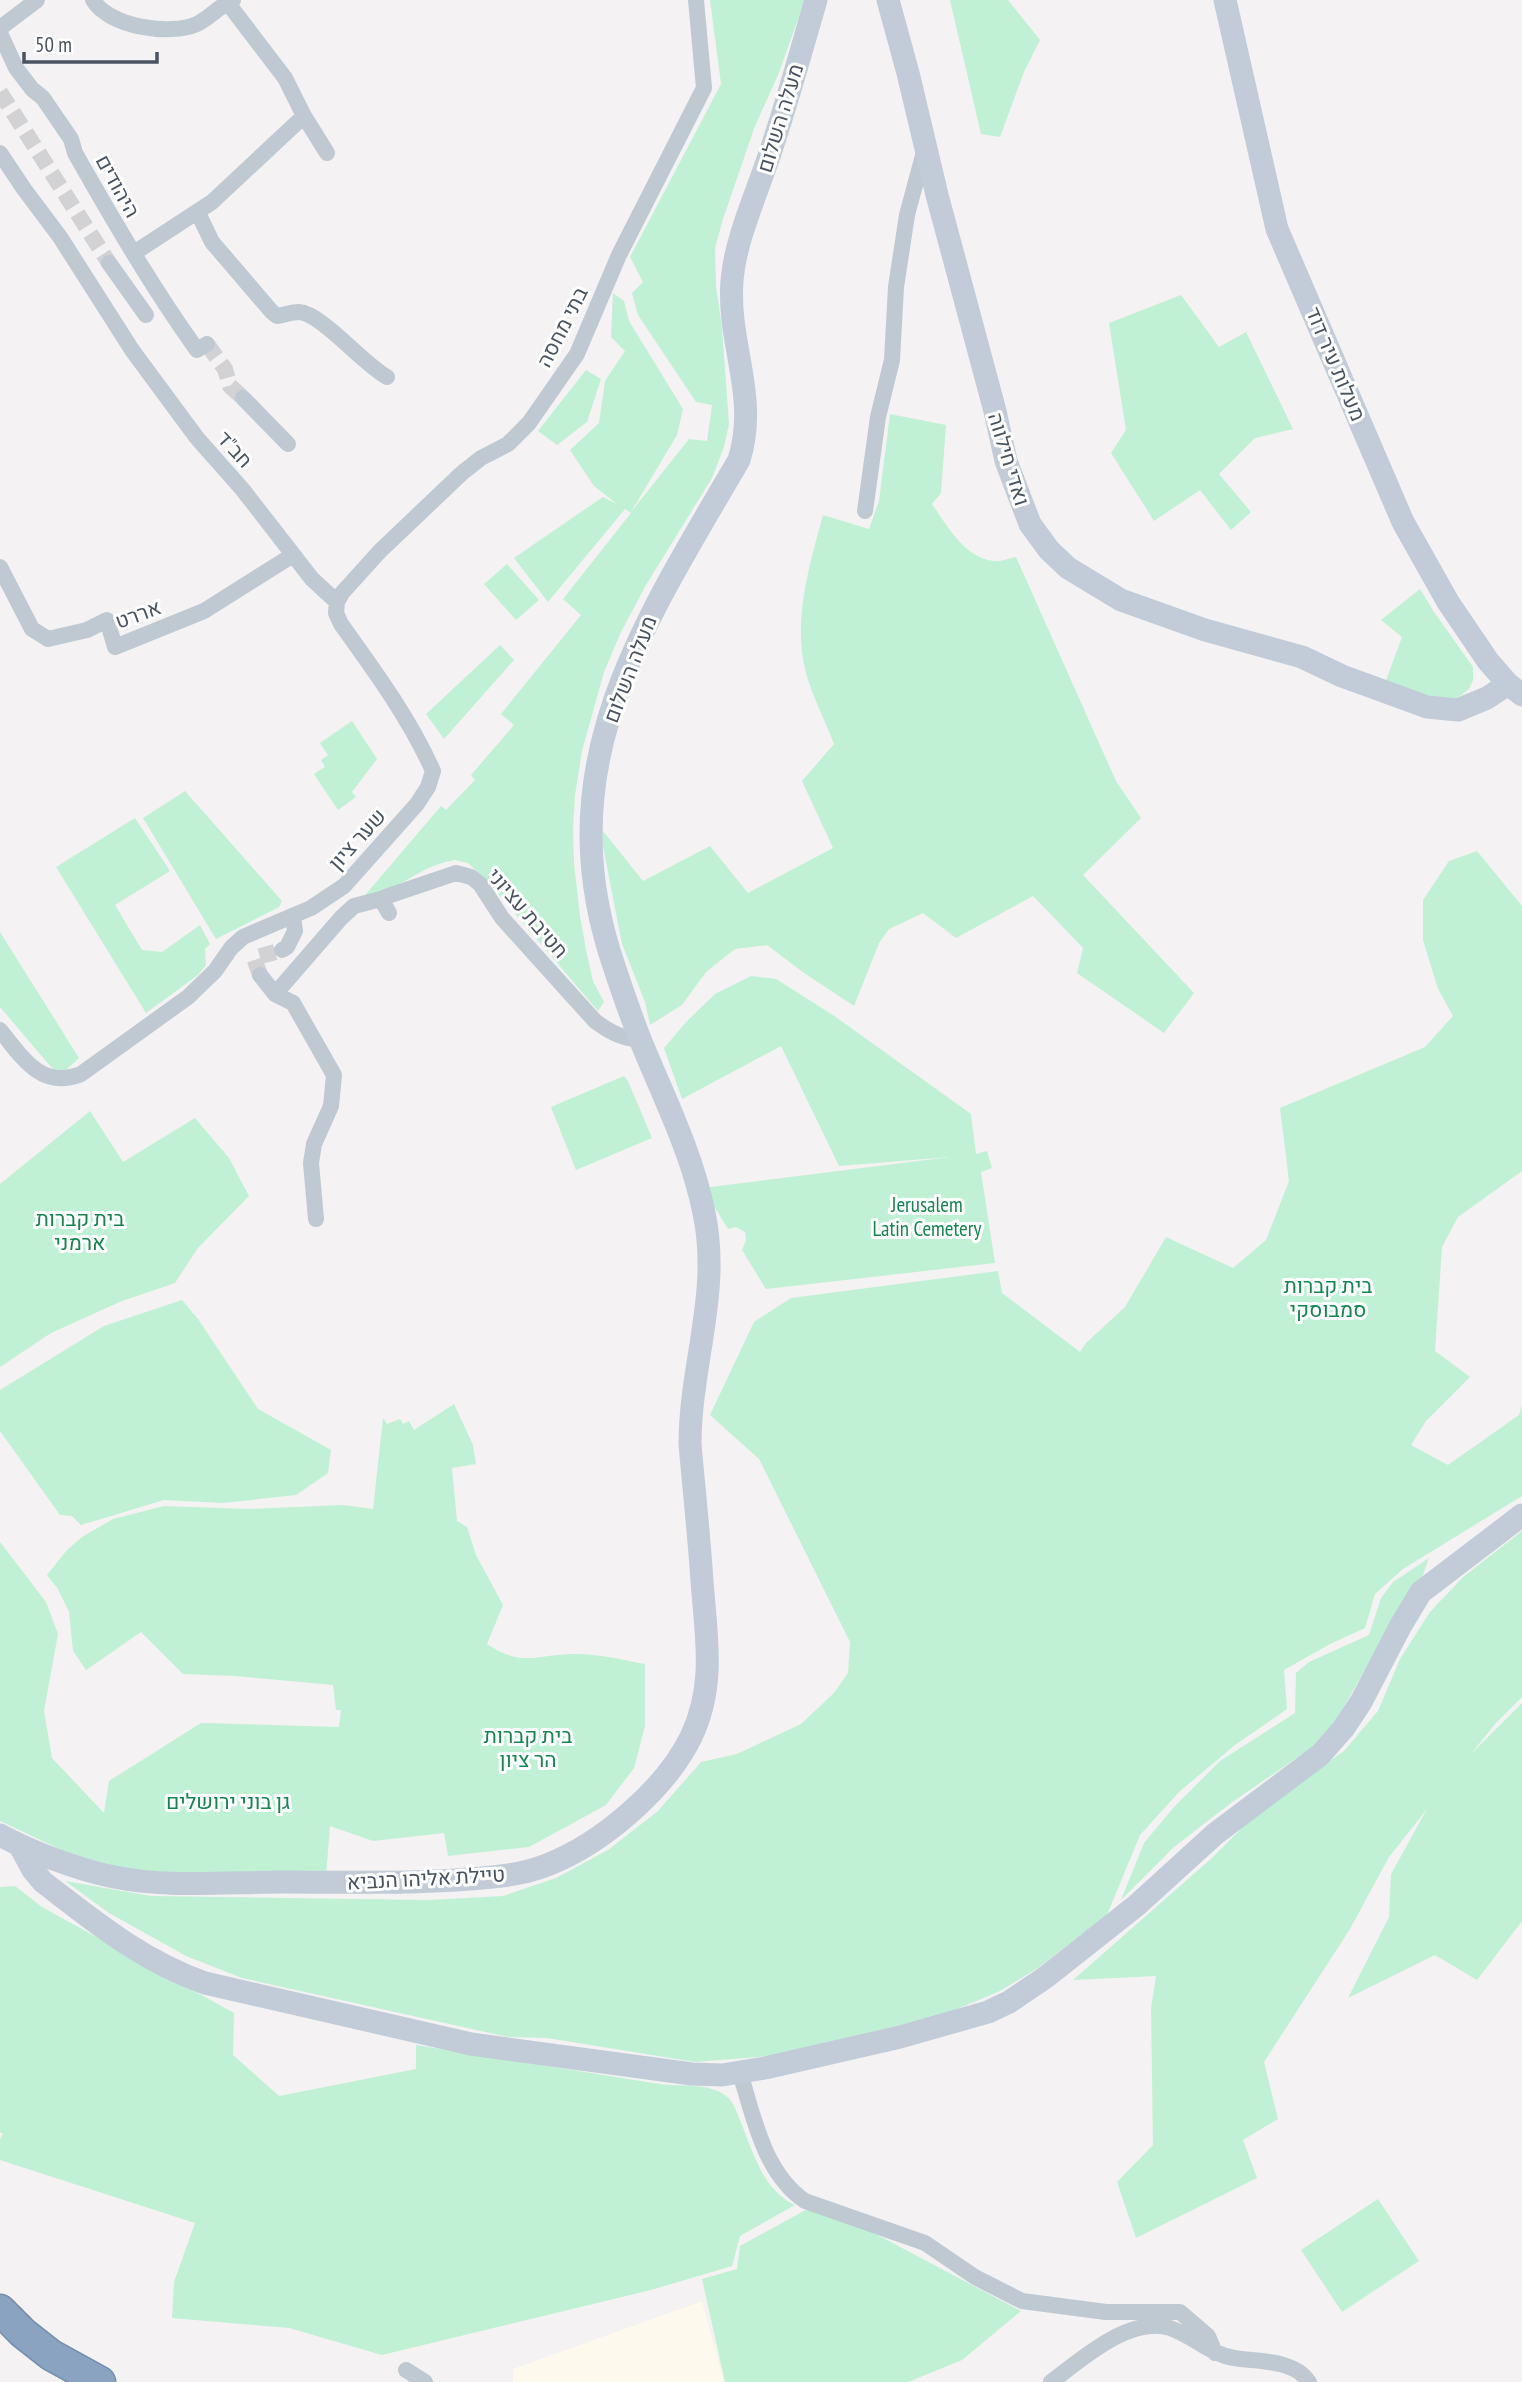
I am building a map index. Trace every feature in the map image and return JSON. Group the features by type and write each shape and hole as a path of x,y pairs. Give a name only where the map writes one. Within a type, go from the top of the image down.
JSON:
{"highway":[{"path":"0,2310 51,2355 100,2382"}],"street":[{"path":"0,30 37,0"},
{"path":"93,0 97,7 130,23 157,31 198,24 230,1 285,78 327,153"},
{"name":"בתי מחסה","path":"337,602 380,551 462,473 481,458 508,444 528,423 577,354 619,255 704,88 695,0"},
{"name":"מעלה השלום","path":"699,1354 709,1292 705,1213 683,1140 640,1039 603,932 594,893 590,832 593,790 608,722 631,657 661,593 739,460 746,438 745,391 731,301 732,280 740,243 773,145 816,0"},
{"name":"ואדי חילווה","path":"888,0 1006,461 1030,524 1049,550 1068,568 1121,600 1148,611 1302,657 1342,676 1427,707 1458,710 1515,689"},
{"name":"מעלות עיר דוד","path":"1225,0 1277,229 1403,522 1448,602 1488,661 1515,689"},
{"name":"היהודים","path":"0,30 16,68 32,89 43,98 71,139 75,153 125,241 175,319 198,350 207,344"},
{"path":"134,253 198,213 304,116"},
{"path":"865,511 878,417 892,360 896,287 907,215 925,146"},
{"name":"חב\"ד","path":"0,153 60,237 132,350 197,438 243,489 312,579 337,602 336,613 341,624 394,701 433,771"},
{"path":"198,213 212,242 272,312 277,316 299,312 314,316 362,360 387,377"},
{"path":"109,263 146,315"},
{"path":"243,398 288,444"},
{"name":"אררט","path":"0,567 32,629 48,639 87,630 107,620 115,647 196,615 293,555"},
{"name":"שער ציון","path":"0,1030 37,1071 53,1079 67,1080 80,1074 188,997 215,971 231,948 243,937 311,908 344,886 417,804 428,787 433,771"},
{"name":"חטיבת עציוני","path":"275,994 354,906 385,906 456,873 471,877 480,884 502,918 595,1021 630,1039 640,1039"},
{"path":"282,950 287,947 295,931 293,916"},
{"path":"260,975 275,994 293,1003 334,1076 331,1106 314,1144 311,1163 316,1219"},
{"name":"טיילת אליהו הנביא","path":"10,1840 113,1877 151,1881 441,1881 521,1873 567,1856 598,1837 653,1790 675,1763 690,1739 705,1698 709,1670 708,1650 690,1444 690,1411 699,1354"},
{"path":"10,1840 43,1882 122,1942 179,1974 205,1983 471,2044 692,2074 740,2073 900,2037 988,2012 1009,2003 1046,1977 1136,1905 1215,1834 1320,1755 1343,1729 1361,1702 1421,1592 1522,1515"},
{"path":"740,2073 770,2160 779,2178 790,2191 805,2201 925,2243 975,2277 1022,2301 1106,2312 1180,2312 1208,2336 1215,2353"},
{"path":"1051,2382 1118,2335 1144,2327 1168,2327 1215,2353 1292,2367 1309,2382"},
{"path":"406,2370 425,2382"}],"shaded area":[{"path":"702,2301 724,2382 513,2382 513,2369"}],"green space":[{"path":"710,0 805,0 778,75 755,126 715,248 729,424 724,447 712,478 646,585 621,632 604,672 582,751 575,795 574,863 586,950 593,981 604,1002 598,1011 489,883 468,863 455,860 445,862 428,868 389,890 361,900 441,806 446,810 475,780 471,775 514,725 501,714 581,615 563,599 631,513 625,509 548,602 514,558 603,497 617,504 594,486 570,450 599,423 605,381 625,351 611,337 613,293 624,301 629,321 683,409 677,435 631,512 689,439 707,441 712,405 696,402 638,315 632,293 643,282 630,257 721,84"},
{"path":"950,0 1008,0 1040,40 1024,72 1000,137 981,134"},
{"path":"1181,295 1219,347 1246,332 1293,429 1255,438 1219,474 1251,512 1231,530 1200,490 1154,521 1111,453 1126,430 1109,323"},
{"path":"586,370 601,379 587,422 557,445 538,431"},
{"path":"890,414 946,425 941,493 932,504 957,539 974,554 994,561 1016,557 1116,781 1141,818 1083,875 1194,993 1164,1033 1077,973 1083,948 1033,896 956,938 923,913 889,929 879,943 854,1006 767,945 735,949 706,972 682,1005 650,1025 645,1002 622,944 599,826 643,881 710,846 748,893 833,848 802,781 834,744 805,669 802,611 808,572 823,515 869,529 879,501"},
{"path":"507,564 539,600 516,620 484,584"},
{"path":"1420,589 1473,667 1473,680 1469,689 1459,697 1445,702 1385,683 1402,637 1381,620"},
{"path":"500,645 514,660 444,739 426,714"},
{"path":"352,721 377,759 352,792 356,797 338,810 314,774 325,767 321,760 328,755 320,743"},
{"path":"185,791 282,901 279,907 216,939 143,818"},
{"path":"135,818 170,871 115,905 142,950 162,952 200,925 210,944 205,949 206,965 198,975 146,1013 56,867"},
{"name":"בית קברות סמבוסקי","path":"1477,851 1522,906 1522,1171 1458,1217 1442,1247 1435,1351 1470,1377 1426,1421 1411,1445 1448,1465 1519,1415 1522,1405 1522,1496 1403,1569 1375,1594 1365,1628 1284,1670 1287,1709 1235,1745 1180,1791 1140,1835 1107,1915 1038,1968 1000,1991 943,2015 769,2056 695,2062 547,2038 508,2037 242,1978 186,1956 109,1913 65,1881 151,1896 427,1900 503,1896 556,1878 608,1850 658,1811 701,1762 737,1754 801,1724 834,1693 848,1673 850,1642 759,1459 710,1415 754,1322 791,1298 998,1271 1002,1293 1080,1352 1086,1343 1125,1307 1166,1237 1233,1268 1266,1240 1289,1181 1280,1108 1425,1047 1453,1016 1438,989 1423,940 1423,900 1449,861"},
{"path":"0,932 79,1058 67,1069 57,1072 51,1067 0,1007"},
{"name":"Jerusalem Latin Cemetery","path":"751,976 776,979 833,1015 971,1114 976,1154 987,1151 992,1168 981,1172 995,1263 766,1289 742,1250 746,1241 745,1232 736,1227 728,1229 703,1188 950,1157 839,1166 781,1046 682,1099 664,1048 715,994"},
{"path":"624,1076 652,1138 576,1170 551,1107"},
{"name":"בית קברות ארמני","path":"90,1111 123,1162 195,1118 229,1158 249,1196 198,1248 175,1283 122,1301 51,1333 0,1367 0,1184"},
{"path":"182,1300 198,1319 258,1409 331,1450 328,1473 296,1495 223,1503 164,1500 81,1525 72,1516 60,1515 0,1431 0,1390 104,1326"},
{"path":"454,1404 473,1445 476,1464 452,1468 457,1521 467,1527 476,1555 503,1605 487,1644 520,1658 584,1654 645,1664 645,1726 634,1768 606,1805 529,1847 448,1856 444,1833 373,1841 330,1826 326,1876 167,1879 102,1869 0,1821 0,1542 46,1602 58,1634 44,1711 52,1758 104,1813 109,1781 201,1723 339,1727 341,1710 336,1710 333,1685 183,1674 141,1632 86,1670 73,1651 69,1612 58,1589 47,1575 67,1550 82,1537 113,1519 164,1506 246,1509 343,1505 373,1509 383,1418 387,1424 400,1419 403,1424 409,1421 414,1430"},
{"path":"1522,1531 1522,1697 1470,1755 1522,1703 1522,1921 1477,1980 1435,1955 1348,1998 1389,1917 1391,1874 1427,1809 1389,1857 1350,1929 1264,2062 1278,2119 1243,2140 1257,2178 1136,2238 1117,2182 1153,2145 1151,2009 1156,1976 1073,1980 1213,1857 1262,1808 1344,1751 1378,1711 1400,1659 1430,1612 1463,1577"},
{"path":"1429,1558 1423,1575 1398,1611 1337,1719 1311,1748 1231,1803 1174,1847 1121,1900 1144,1843 1174,1807 1220,1761 1295,1713 1296,1673 1309,1662 1369,1635 1381,1598 1393,1582"},
{"path":"15,1886 42,1907 234,2013 233,2055 279,2096 416,2069 416,2045 659,2084 702,2087 719,2092 731,2100 759,2168 774,2189 795,2205 740,2236 732,2266 651,2290 382,2355 289,2328 172,2318 174,2282 195,2223 0,2160 0,2139 3,2134 0,2132 0,1887"},
{"path":"1378,2199 1419,2261 1342,2312 1301,2250"},
{"path":"811,2207 870,2231 1021,2311 962,2360 908,2382 725,2382 702,2279 737,2269 740,2246"}],"tunnel":[{"path":"0,92 109,263"},
{"path":"207,344 225,369 230,386 243,398"},
{"path":"260,975 254,958 282,950"}],"park label":[{"name":"בית קברות הר ציון","path":"528,1747"},
{"name":"גן בוני ירושלים","path":"228,1801"}]}
